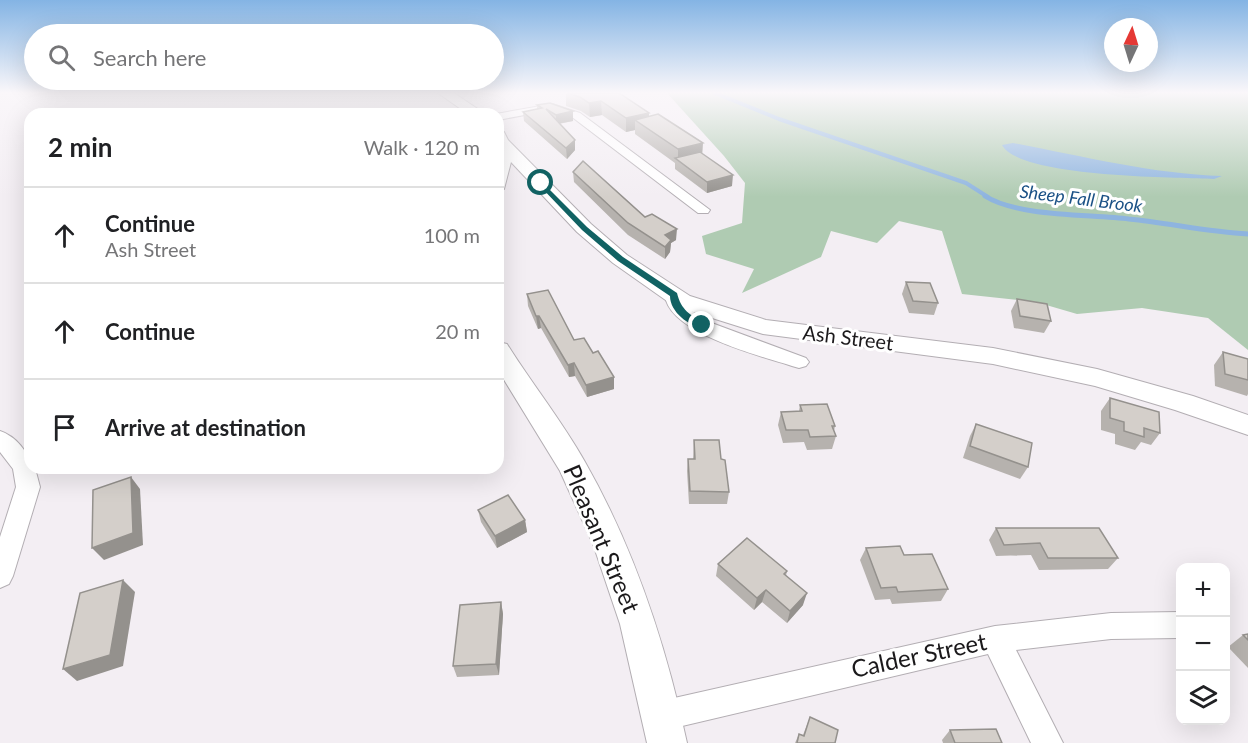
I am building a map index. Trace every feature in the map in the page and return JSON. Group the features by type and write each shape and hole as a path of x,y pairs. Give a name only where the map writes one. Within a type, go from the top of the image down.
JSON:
{"street":[{"path":"594,128 703,210"},
{"name":"Ash Street","path":"504,143 584,228 620,259 682,301 763,327 993,356 1097,378 1184,403 1248,425"},
{"path":"504,185 541,183"},
{"path":"674,295 674,301 681,313 702,325 799,362"},
{"name":"Pleasant Street","path":"504,359 554,435 590,501 623,580 642,637 664,729"},
{"path":"0,439 24,467"},
{"path":"0,576 28,487 25,474"},
{"name":"Calder Street","path":"664,729 994,639 1112,626 1176,625"},
{"path":"994,639 1047,743"}],"green space":[{"path":"698,128 1248,128 1248,350 1208,318 1142,308 1077,314 1036,302 962,294 942,231 899,221 877,243 831,231 821,257 742,293 754,269 706,254 702,236 742,223 745,183"}],"water":[{"path":"1013,143 1143,168 1222,176 1214,179 1100,174 1067,170 1037,164 1015,156 1002,145"}],"building":[{"path":"542,128 563,128 575,140 566,148"},
{"path":"646,128 679,128 703,143 678,149"},
{"path":"700,152 733,175 707,182 675,158"},
{"path":"583,161 645,217 652,214 677,229 665,235 671,240 665,247 628,223 573,172"},
{"path":"906,282 930,283 938,303 913,301"},
{"path":"548,290 574,340 584,338 593,353 598,351 614,377 586,385 574,363 568,365 539,316 536,316 527,294"},
{"path":"1017,299 1047,304 1051,321 1020,316"},
{"path":"1223,352 1248,359 1248,380 1225,374"},
{"path":"1110,398 1159,412 1160,433 1144,428 1144,437 1124,431 1124,422 1110,418"},
{"path":"827,404 836,436 810,437 808,430 786,430 781,412 802,411 800,405"},
{"path":"976,424 1032,443 1028,467 970,446"},
{"path":"694,440 719,440 721,459 725,460 729,492 690,491 688,459 695,459"},
{"path":"131,477 133,533 92,548 93,490"},
{"path":"508,495 525,520 495,536 478,510"},
{"path":"996,528 1099,528 1118,558 1048,558 1040,543 1004,545"},
{"path":"747,538 787,571 784,574 807,593 790,611 766,590 757,598 718,564"},
{"path":"900,546 904,555 932,554 948,589 898,592 896,587 881,588 866,548"},
{"path":"123,580 110,655 63,669 80,593"},
{"path":"501,602 496,664 453,666 460,605"},
{"path":"810,717 838,730 835,743 797,743 799,734 804,736"},
{"path":"996,729 1002,743 955,743 950,730"}],"waterway":[{"name":"Sheep Fall Brook","path":"804,128 966,183 988,197"},
{"name":"Sheep Fall Brook","path":"985,196 999,203 1035,211 1129,219 1248,234"}],"route":[{"path":"541,183 584,228 620,259 674,295 674,301 681,313 702,325"}]}
